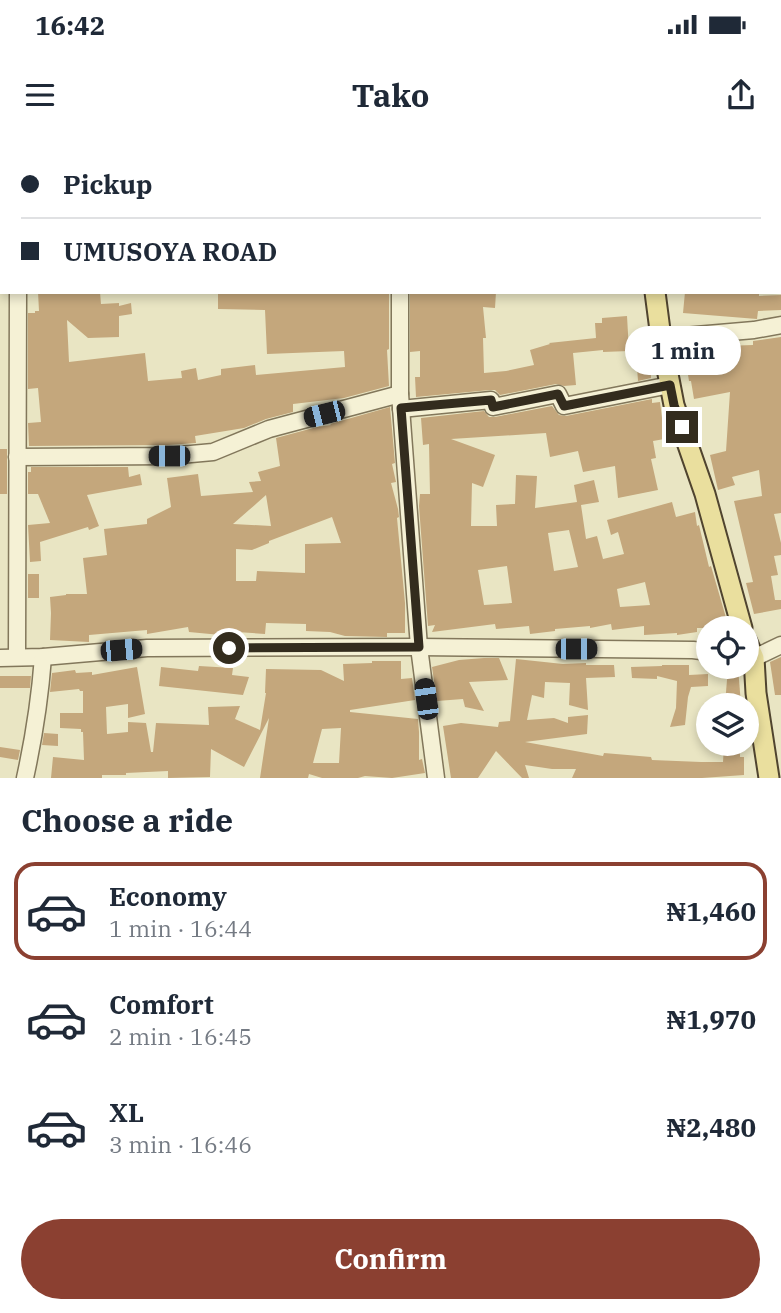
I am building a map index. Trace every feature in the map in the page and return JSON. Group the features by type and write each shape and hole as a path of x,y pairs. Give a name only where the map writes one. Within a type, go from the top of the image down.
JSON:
{"main road":[{"path":"655,294 674,405 705,494 738,616"},
{"path":"754,679 769,772"}],"street":[{"path":"18,294 17,457 8,657 43,657 147,648 419,647 696,650"},
{"path":"400,294 400,401 419,647 436,778"},
{"path":"661,338 781,325"},
{"path":"17,457 169,456 213,452 269,429 400,401 491,400 493,407 558,394 564,406 670,385"},
{"path":"759,650 781,645"},
{"path":"25,778 36,728 43,657"}],"building":[{"path":"38,294 100,294 101,304 119,303 119,306 131,303 132,314 119,316 119,337 88,338 67,320 69,362 145,353 148,381 182,378 181,371 196,368 198,380 221,375 221,369 255,365 256,375 345,367 344,351 267,354 265,310 218,309 218,294 389,294 389,386 344,398 293,404 293,412 244,428 195,436 196,443 29,446 28,423 41,422 38,388 28,389 28,313 39,311"},
{"path":"410,294 496,294 495,308 483,307 486,338 483,338 484,373 534,365 530,350 549,343 596,338 595,323 602,323 602,318 627,316 629,351 573,353 576,385 556,384 500,395 495,390 490,390 416,397 415,377 420,377 420,351 410,352"},
{"path":"685,294 781,295 781,310 758,311 757,319 683,313"},
{"path":"781,337 781,513 774,514 781,555 774,556 778,575 771,576 775,600 781,600 781,609 754,614 746,583 753,582 734,501 762,496 759,470 732,477 735,485 718,490 710,455 726,451 730,392 694,399 682,347 723,343 723,346 753,345 753,341"},
{"path":"636,352 650,352 651,378 638,381"},
{"path":"652,399 652,403 660,402 662,418 665,417 670,438 653,441 656,458 651,459 658,490 618,498 615,466 583,472 578,451 550,457 546,433 451,439 495,455 483,487 472,483 471,526 497,526 496,505 515,504 516,475 537,476 535,508 577,502 574,485 594,480 599,502 581,505 586,539 597,536 603,559 624,554 618,532 611,535 607,520 672,502 676,517 695,512 726,616 696,616 696,632 677,635 644,635 644,626 612,630 611,624 530,634 529,626 496,629 495,624 432,632 435,625 428,626 419,506 420,494 430,494 429,444 423,445 421,418 484,411 489,417 495,417 552,406 559,415 566,416","holes":["569,530 578,567 554,571 548,533","507,566 512,603 484,605 478,570","645,582 650,605 620,607 617,589"]},
{"path":"390,407 395,463 392,464 396,482 391,483 399,517 405,633 387,633 387,637 345,636 306,631 306,624 266,623 265,634 222,631 221,635 189,632 188,627 147,634 147,630 89,635 89,642 50,640 50,597 87,594 83,558 107,555 104,529 147,524 147,519 171,507 167,478 198,474 201,496 253,492 249,482 261,481 258,472 280,466 276,438","holes":["266,495 271,526 233,524 257,503","332,517 341,543 305,544 305,573 257,571 256,581 236,581 236,549 252,550"]},
{"path":"0,449 7,449 7,494 0,494"},
{"path":"31,467 128,467 129,477 140,474 142,485 87,495 99,526 40,542 41,561 30,562 28,525 50,523 38,494 28,494 28,472 31,472"},
{"path":"28,574 39,574 39,598 28,598"},
{"path":"781,657 781,695 775,695 770,662"},
{"path":"499,658 508,680 469,682 484,711 465,707 463,699 437,701 432,667 459,660"},
{"path":"516,659 563,664 614,665 615,677 586,678 588,710 569,705 570,683 545,682 544,698 532,695 527,720 554,718 568,723 568,717 588,715 587,734 525,742 603,756 604,753 651,757 652,760 723,762 723,756 740,756 744,757 744,775 702,778 572,778 576,769 525,765 529,778 522,778 496,751 478,778 451,778 443,726 461,723 498,727 499,722 510,721"},
{"path":"401,661 401,679 412,678 415,700 350,712 418,719 419,760 422,759 425,773 392,778 322,778 309,774 308,778 260,778 269,718 244,767 211,749 210,777 168,778 168,771 102,775 102,778 51,778 53,757 84,760 81,729 60,728 60,713 83,713 83,691 79,689 50,692 52,673 75,670 76,673 92,672 92,675 137,667 145,714 128,718 128,704 106,707 107,734 128,732 128,722 146,723 153,752 156,723 209,725 208,707 240,706 235,719 260,730 266,693 266,669 321,670 344,681 343,664","holes":["341,728 339,763 313,763 322,729"]},
{"path":"689,665 689,675 696,675 696,679 708,679 708,686 691,687 685,725 670,727 676,708 677,681 657,676 657,679 632,678 631,667"},
{"path":"199,666 233,668 232,675 249,677 243,695 159,686 161,667 198,671"},
{"path":"0,676 31,676 30,688 0,688"},
{"path":"727,679 739,679 740,693 726,693"},
{"path":"44,733 58,734 58,746 42,745"},
{"path":"0,747 20,750 18,760 0,757"}],"route":[{"path":"229,648 419,647 401,408 491,400 493,407 558,394 564,406 670,385 682,427"}]}
